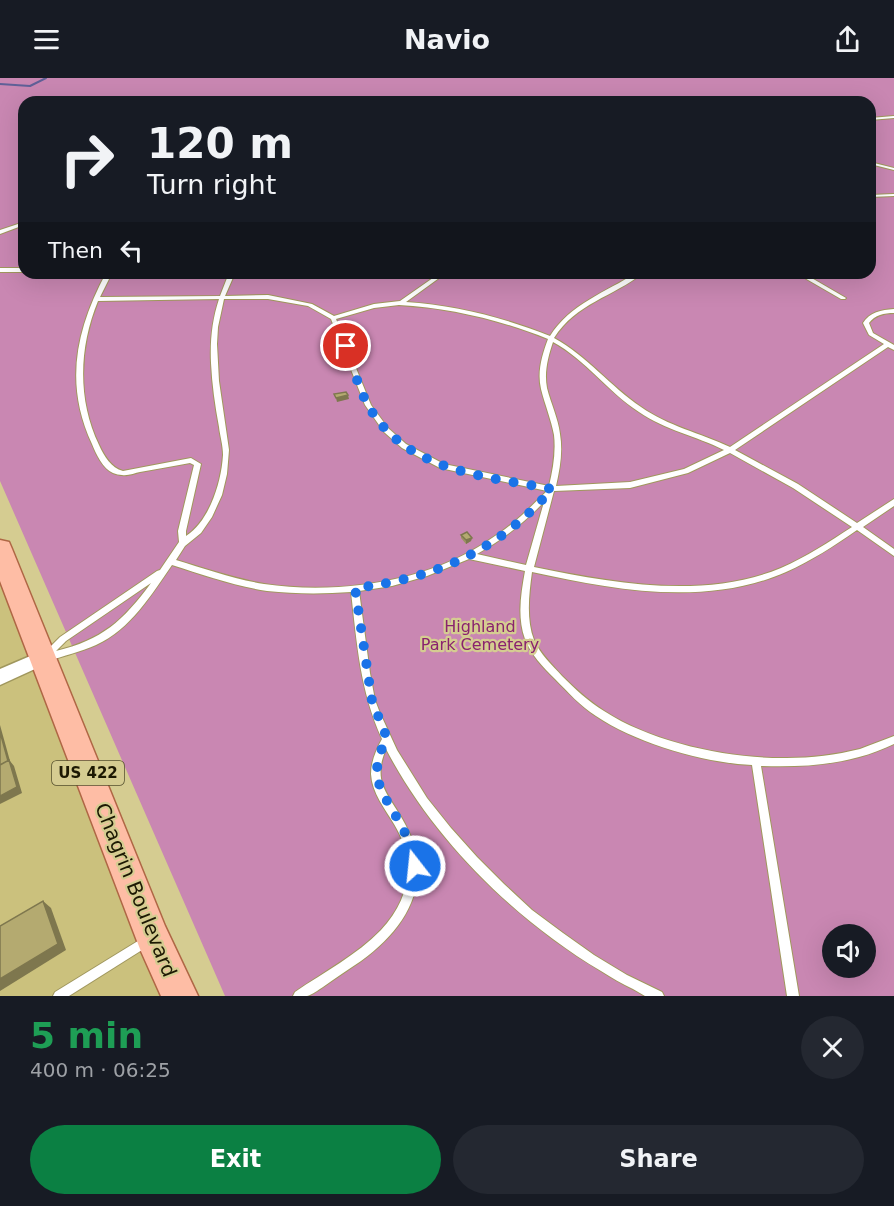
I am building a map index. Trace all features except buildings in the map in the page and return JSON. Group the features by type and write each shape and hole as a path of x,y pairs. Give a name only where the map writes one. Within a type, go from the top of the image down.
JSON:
{"main road":[{"name":"Chagrin Boulevard","path":"0,549 152,937 180,996"}],"street":[{"path":"0,677 42,658"}],"lane":[{"path":"876,118 894,117"},
{"path":"876,164 894,169"},
{"path":"876,195 894,195"},
{"path":"0,232 18,225"},
{"path":"0,270 18,270"},
{"path":"106,279 85,324 79,358 78,394 83,415 100,453 114,471 123,473 191,460 198,464 182,531 183,542"},
{"path":"42,658 79,649 117,627 150,593 161,572 183,542 197,533 206,520 224,471 226,456 213,358 214,321 220,299 229,279"},
{"path":"401,303 435,279"},
{"path":"630,279 571,314 550,338 543,365 543,385 555,417 560,447 552,489 530,568 525,610 529,638 541,660 575,694 604,716 650,737 687,749 756,761 833,757 864,751 894,740"},
{"path":"810,279 843,298"},
{"path":"96,299 284,298 310,305 333,318 368,405 386,430 404,446 442,466 552,489 630,485 660,479 686,471 730,450 890,347 871,334 866,323 869,318 882,312 894,311"},
{"path":"333,318 382,304 401,303 514,325 550,338 578,356 635,408 668,426 730,450 795,485 894,553"},
{"path":"170,561 230,580 280,589 355,588 404,581 470,556 510,531 552,489"},
{"path":"470,556 629,586 697,588 750,581 775,573 797,563 894,502"},
{"path":"42,658 78,628 161,572"},
{"path":"355,588 372,701 405,774 434,814 467,856 538,922 595,963 658,996"},
{"path":"299,996 376,940 393,924 406,903 415,866 410,845 377,781 376,765 387,738"},
{"path":"756,761 793,996"},
{"path":"59,996 152,937"}],"shaded area":[{"path":"0,549 176,996 0,996"}],"green space":[{"name":"Highland Park Cemetery","path":"0,78 894,78 894,996 225,996 0,481"}],"waterway":[{"path":"0,84 30,86 46,78"}],"route":[{"path":"346,346 368,405 386,430 414,453 442,466 468,473 552,489 522,521 485,549 446,567 404,581 355,588 361,642 372,701 387,738 376,765 377,781 381,793 402,827 410,845 415,866"}]}
